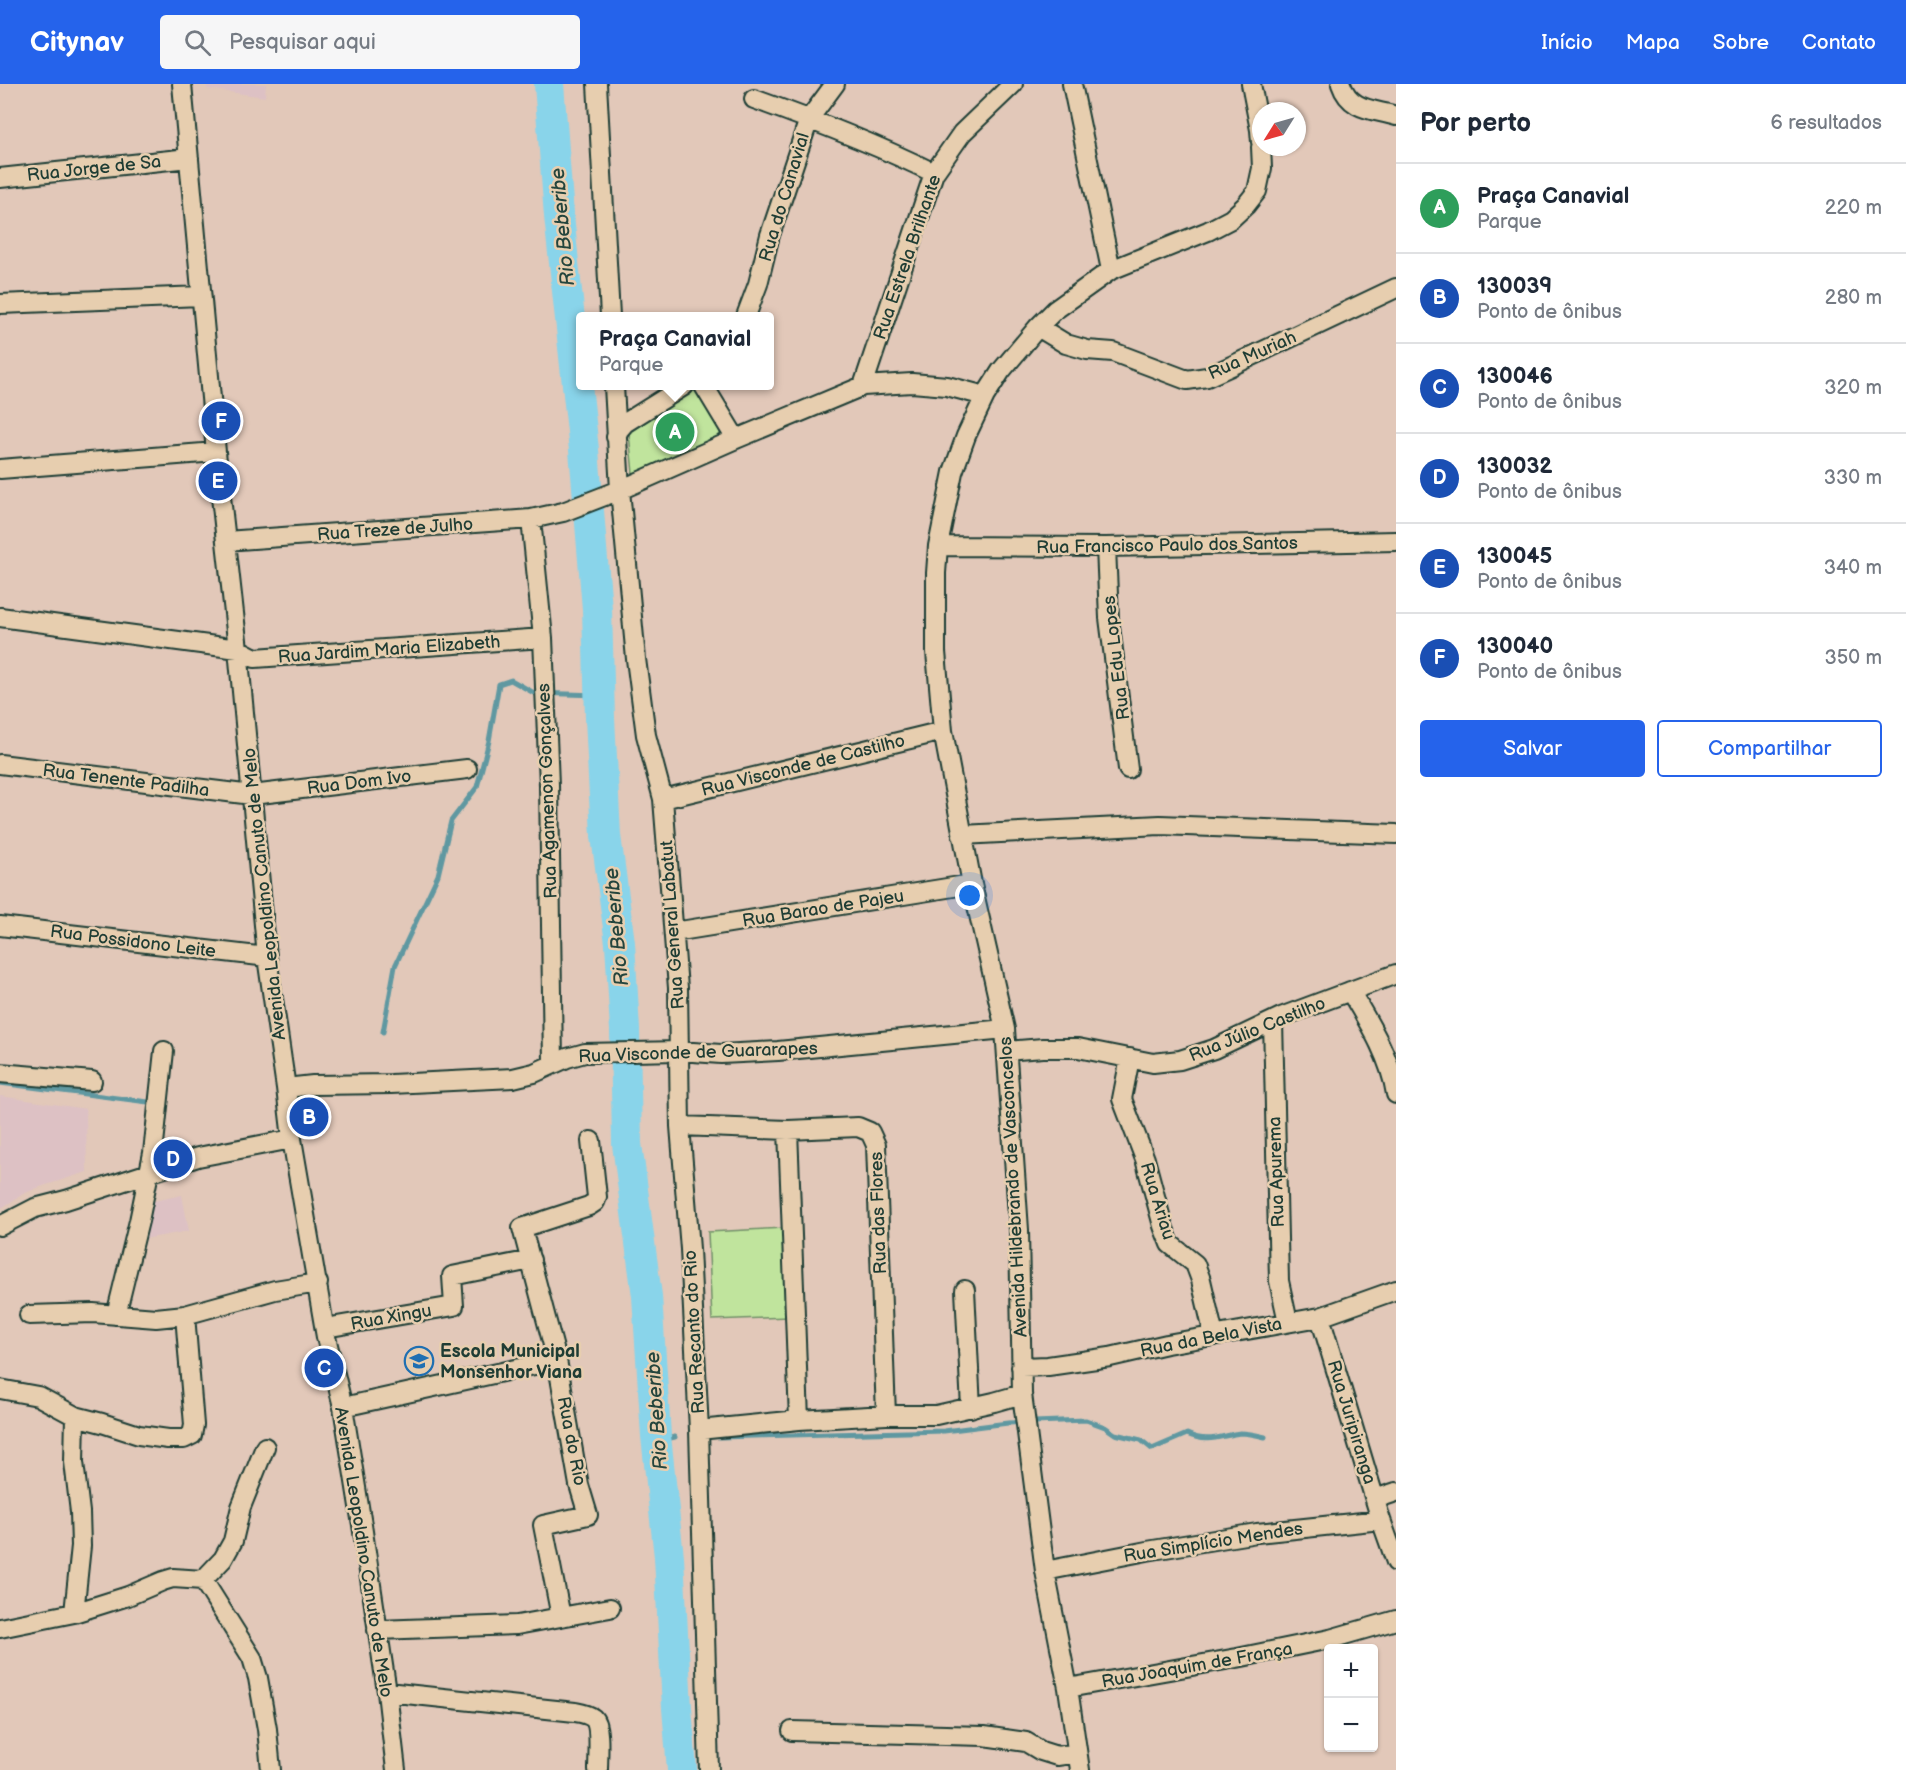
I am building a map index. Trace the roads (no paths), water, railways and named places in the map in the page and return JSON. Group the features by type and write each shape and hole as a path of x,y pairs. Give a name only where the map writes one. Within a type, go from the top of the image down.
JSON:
{"street":[{"name":"Avenida Leopoldino Canuto de Melo","path":"182,84 216,452 238,649 267,957 291,1139 325,1328 343,1407 378,1630 387,1692 393,1770"},
{"path":"597,84 610,312"},
{"name":"Rua do Canavial","path":"748,312 758,284 770,235 809,119 835,84"},
{"name":"Rua Estrela Brilhante","path":"863,386 934,173 962,133 1013,84"},
{"path":"1072,84 1111,270"},
{"path":"1251,84 1254,102"},
{"path":"1341,84 1348,99 1357,106 1396,116"},
{"path":"754,99 897,155 934,173"},
{"name":"Avenida Hildebrando de Vasconcelos","path":"1079,1762 1068,1688 1045,1570 1023,1402 1019,1230 1005,1029 972,884 943,731 936,652 938,546 953,472 966,436 985,396 1001,371 1055,310 1111,270 1208,231 1231,219 1246,206 1257,191 1262,168 1261,156"},
{"name":"Rua Jorge de Sa","path":"0,178 189,158"},
{"name":"Rua Muriah","path":"1038,327 1066,344 1087,350 1113,352 1187,381 1207,377 1229,368 1396,288"},
{"path":"0,304 201,296"},
{"name":"Rua Treze de Julho","path":"226,541 531,519 563,512 588,502 863,386 912,383 947,386 985,396"},
{"path":"614,390 620,489"},
{"path":"616,437 625,423 678,390"},
{"path":"706,390 736,439"},
{"path":"0,469 216,452"},
{"name":"Rua General Labatut","path":"620,489 636,659 646,735 663,799 678,988 679,1051"},
{"name":"Rua Agamenon Gonçalves","path":"531,519 543,638 546,705 553,1064"},
{"name":"Rua Francisco Paulo dos Santos","path":"938,546 1106,547 1396,541"},
{"name":"Rua Edu Lopes","path":"1106,547 1109,618 1128,768"},
{"name":"Rua Jardim Maria Elizabeth","path":"0,617 238,649 255,658 543,638"},
{"name":"Rua Visconde de Castilho","path":"663,799 943,731"},
{"name":"Rua Tenente Padilha","path":"0,764 252,795"},
{"name":"Rua Dom Ivo","path":"252,795 466,769"},
{"path":"962,835 1160,825 1396,834"},
{"name":"Rua Barao de Pajeu","path":"674,932 972,884"},
{"name":"Rua Possidono Leite","path":"0,926 267,957"},
{"name":"Rua Júlio Castilho","path":"1007,1050 1078,1048 1153,1063 1180,1060 1214,1049 1273,1021 1396,974"},
{"path":"1350,991 1371,1026 1388,1064 1396,1094"},
{"name":"Rua Apurema","path":"1273,1021 1280,1281 1288,1322"},
{"name":"Rua Visconde de Guararapes","path":"286,1088 313,1085 513,1078 534,1073 585,1053 679,1051 708,1054 778,1051 1005,1029"},
{"path":"116,1315 139,1221 155,1141 164,1051"},
{"name":"Rua Recanto do Rio","path":"679,1051 680,1126 690,1249 699,1430 799,1420 886,1415 936,1415 970,1408 1023,1402"},
{"name":"Rua Ariau","path":"1130,1058 1122,1099 1145,1159 1166,1235 1175,1250 1195,1264 1214,1336"},
{"path":"0,1073 92,1081"},
{"name":"Rua das Flores","path":"680,1126 788,1130 858,1127 870,1132 876,1145 886,1415"},
{"path":"788,1130 799,1420"},
{"path":"0,1226 35,1209 198,1157 291,1139"},
{"name":"Rua do Rio","path":"561,1617 543,1524 588,1515 579,1485 557,1360 522,1228 595,1203 597,1197 591,1141"},
{"name":"Rua Xingu","path":"325,1328 454,1306 452,1276 531,1260"},
{"path":"29,1315 93,1313 156,1318 185,1315 275,1290 318,1283"},
{"path":"965,1290 970,1408"},
{"name":"Rua da Bela Vista","path":"1022,1367 1048,1366 1110,1357 1320,1317 1396,1290"},
{"path":"0,1389 38,1396 75,1416 139,1434 184,1439 192,1435 194,1425 185,1315"},
{"name":"Rua Juripiranga","path":"1320,1317 1381,1520 1396,1562"},
{"path":"343,1407 557,1360"},
{"path":"74,1613 81,1546 80,1512 74,1462 75,1416"},
{"path":"699,1430 709,1770"},
{"path":"0,1628 74,1613 128,1596 173,1578 203,1580 223,1560 232,1541 241,1507 265,1447"},
{"path":"1375,1499 1396,1492"},
{"name":"Rua Simplício Mendes","path":"1045,1570 1257,1533 1381,1520"},
{"path":"203,1580 252,1658 261,1698 271,1770"},
{"path":"378,1630 517,1625 610,1608"},
{"name":"Rua Joaquim de França","path":"1068,1688 1319,1642 1396,1620"},
{"path":"387,1692 575,1712 590,1716 596,1722 598,1770"},
{"path":"792,1731 984,1736 1026,1742 1041,1751 1079,1762"}],"waterway":[{"name":"Rio Beberibe","path":"549,84 559,216 576,375"},
{"name":"Rio Beberibe","path":"578,390 597,609 606,836 620,943 625,1030 627,1144 647,1296 656,1436 669,1557 682,1770"},
{"path":"383,1032 395,966 438,875 451,821 477,787 489,741 499,684 511,680 534,693 599,695"},
{"path":"0,1083 148,1102"},
{"path":"719,1437 944,1431 1008,1423 1086,1420 1105,1427 1115,1434 1141,1440 1152,1449 1187,1434 1208,1439 1240,1433 1265,1437"},
{"path":"657,1441 675,1437"}],"place":[{"name":"130040","path":"221,421"},
{"name":"Praça Canavial","path":"675,432"},
{"name":"130045","path":"218,481"},
{"name":"130039","path":"309,1117"},
{"name":"130032","path":"173,1159"},
{"name":"Escola Municipal Monsenhor Viana","path":"419,1361"},
{"name":"130046","path":"324,1368"}]}
